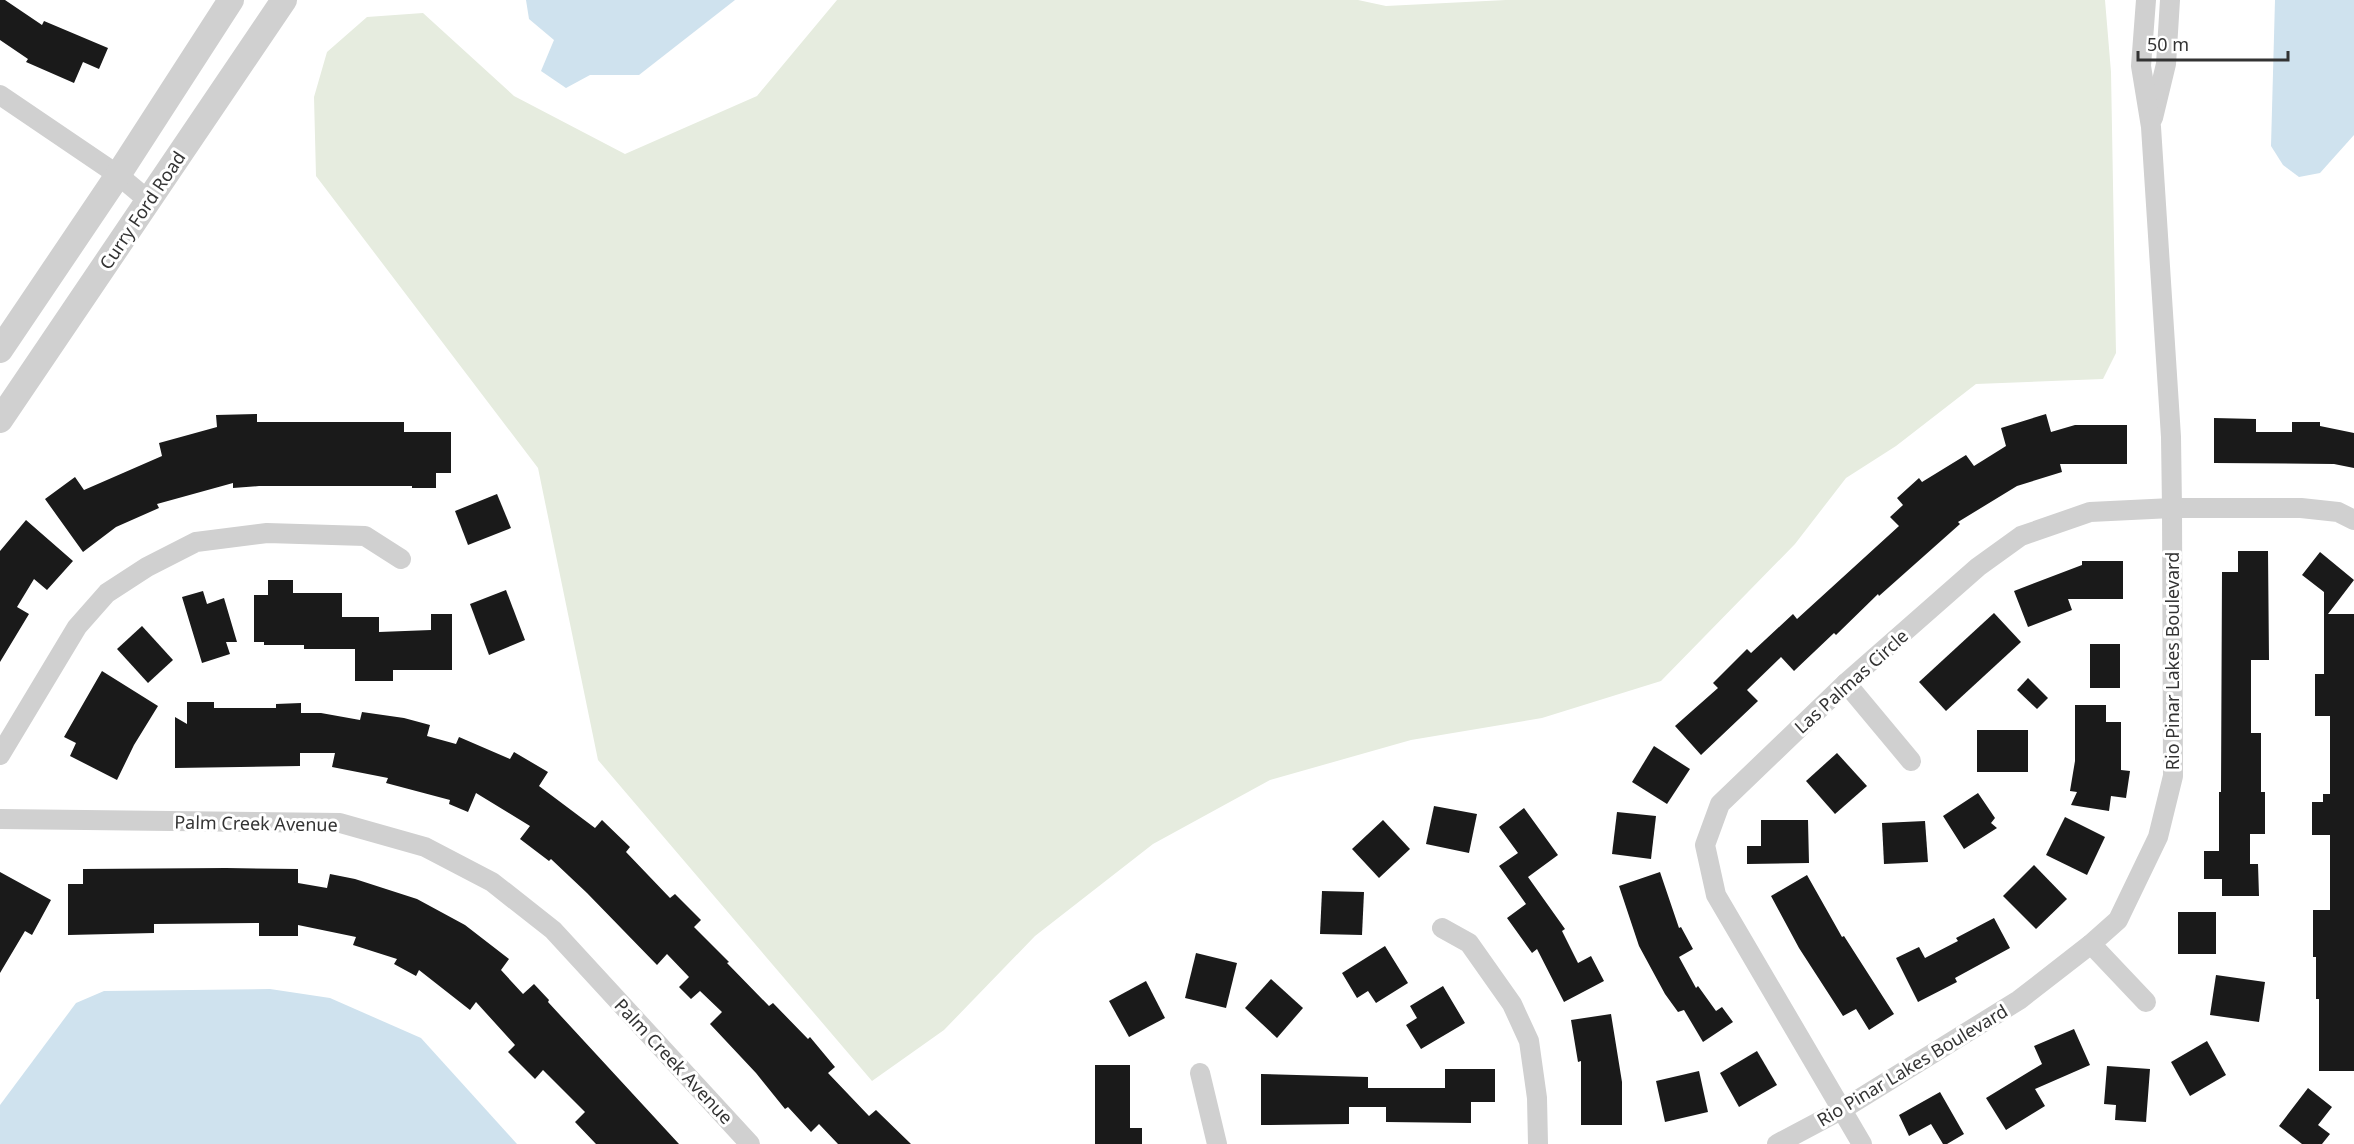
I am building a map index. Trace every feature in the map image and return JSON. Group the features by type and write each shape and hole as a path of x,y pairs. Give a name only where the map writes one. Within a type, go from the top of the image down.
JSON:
{"street":[{"path":"0,350 118,175 231,0"},
{"name":"Curry Ford Road","path":"0,420 284,0"},
{"name":"Rio Pinar Lakes Boulevard","path":"1777,1144 1843,1109 2019,1000 2091,944 2118,920 2158,837 2172,776 2171,438 2151,126 2140,66 2146,0"},
{"name":"Rio Pinar Lakes Boulevard","path":"2151,126 2166,63 2170,0"},
{"path":"0,95 118,175 148,200"},
{"name":"Las Palmas Circle","path":"1862,1144 1716,895 1705,845 1720,804 1846,683 1978,567 2021,536 2090,512 2172,508 2301,508 2338,512 2354,520"},
{"path":"0,755 77,627 107,593 147,567 196,542 267,534 365,536 401,559"},
{"path":"1846,683 1911,761"},
{"name":"Palm Creek Avenue","path":"0,819 340,823 425,847 492,882 554,930 750,1144"},
{"path":"1442,928 1469,943 1512,1004 1529,1041 1537,1098 1538,1144"},
{"path":"2091,944 2145,1002"},
{"path":"1200,1073 1217,1144"}],"shaded area":[{"path":"837,0 1358,0 1386,6 1506,0 2105,0 2111,72 2116,353 2103,379 1976,384 1896,446 1846,478 1795,544 1661,681 1542,718 1411,740 1270,780 1153,844 1035,936 944,1030 872,1081 598,760 538,468 316,176 314,97 327,52 367,17 423,13 514,96 625,154 757,96"}],"water":[{"path":"526,0 735,0 639,75 590,75 566,88 541,71 554,40 529,19"},
{"path":"2275,0 2354,0 2354,135 2320,173 2299,177 2283,165 2271,146"},
{"path":"270,989 330,998 421,1038 517,1144 0,1144 0,1105 76,1003 104,991"}],"building":[{"path":"0,0 5,0 42,25 44,21 108,48 99,69 83,62 74,83 26,62 28,59 0,40"},
{"path":"257,414 257,422 404,422 404,432 451,432 451,473 436,473 436,488 259,486 233,488 233,483 157,504 159,508 116,527 83,552 45,499 75,477 84,490 162,456 159,443 217,427 216,415"},
{"path":"2046,414 2051,432 2075,425 2127,425 2127,464 2060,464 2062,472 2017,486 1958,522 1960,524 1879,596 1878,594 1836,635 1834,633 1794,671 1781,657 1747,690 1758,701 1701,755 1675,726 1718,688 1713,683 1747,649 1751,653 1793,614 1797,619 1899,526 1890,517 1903,505 1897,498 1919,478 1922,482 1966,455 1974,466 2006,446 2001,428"},
{"path":"2214,418 2256,419 2256,432 2292,432 2292,422 2320,422 2320,426 2354,433 2354,468 2334,464 2214,463"},
{"path":"497,494 511,528 468,545 455,511"},
{"path":"26,520 73,561 47,590 34,579 17,607 29,614 0,662 0,551"},
{"path":"2238,551 2268,551 2269,660 2251,660 2251,733 2261,733 2261,792 2265,792 2265,834 2250,834 2250,864 2258,864 2259,896 2222,896 2222,879 2204,879 2204,851 2219,851 2222,572 2238,572"},
{"path":"2320,552 2354,580 2328,614 2354,614 2354,1071 2319,1071 2319,999 2316,999 2316,957 2313,957 2313,910 2330,910 2330,835 2312,835 2312,802 2323,802 2323,794 2330,794 2330,716 2315,716 2315,674 2324,674 2324,592 2302,575"},
{"path":"2082,561 2123,561 2123,599 2068,599 2072,610 2028,627 2014,591 2082,565"},
{"path":"268,580 293,580 293,593 342,593 342,617 379,617 379,632 431,630 431,614 452,614 452,670 393,670 393,681 355,681 355,649 304,649 304,645 264,645 264,642 254,642 254,595 268,595"},
{"path":"506,590 525,640 489,655 470,604"},
{"path":"203,591 207,604 224,598 237,642 226,642 230,654 202,663 182,597"},
{"path":"1994,613 2021,642 1946,711 1919,682"},
{"path":"142,626 173,660 148,683 117,649"},
{"path":"2090,644 2120,644 2120,688 2090,688"},
{"path":"102,671 158,706 134,745 117,780 70,756 76,743 64,737"},
{"path":"2028,678 2048,698 2037,709 2017,690"},
{"path":"187,702 214,702 214,708 276,708 276,704 301,703 301,713 321,713 360,720 362,712 404,718 430,725 427,736 456,744 459,737 510,759 514,752 548,772 539,786 595,828 602,820 630,847 626,852 670,898 675,894 701,920 694,927 729,962 727,963 769,1006 773,1003 808,1039 810,1037 835,1067 828,1073 869,1116 876,1110 911,1144 838,1144 819,1124 811,1132 788,1107 785,1109 756,1073 710,1024 722,1012 700,991 691,999 679,987 689,977 667,954 657,965 551,859 549,861 520,839 530,826 476,793 468,812 449,804 450,800 386,783 388,778 332,767 335,753 300,753 300,766 175,768 175,717 187,724"},
{"path":"2075,705 2106,705 2106,722 2121,722 2121,770 2130,771 2126,798 2111,796 2109,811 2071,805 2077,792 2070,791 2075,761"},
{"path":"1977,730 2028,730 2028,772 1977,772"},
{"path":"1654,746 1690,769 1667,804 1632,782"},
{"path":"1837,753 1867,786 1835,814 1806,781"},
{"path":"1978,793 1995,818 1991,823 1997,828 1964,849 1943,816"},
{"path":"1434,806 1477,814 1469,853 1426,844"},
{"path":"1524,808 1558,855 1528,877 1565,929 1562,931 1578,963 1591,956 1604,981 1564,1002 1537,949 1532,953 1507,918 1526,904 1499,866 1518,853 1499,827"},
{"path":"1617,812 1656,816 1651,859 1612,854"},
{"path":"2065,817 2105,837 2087,875 2046,855"},
{"path":"1383,820 1410,849 1379,878 1352,849"},
{"path":"1761,820 1808,820 1809,863 1747,864 1747,846 1761,846"},
{"path":"1925,821 1928,862 1884,864 1882,823"},
{"path":"2034,865 2067,899 2036,929 2003,896"},
{"path":"83,869 298,869 298,883 327,888 330,874 355,879 417,899 465,925 509,959 501,970 523,994 534,984 679,1144 596,1144 575,1122 585,1112 543,1070 535,1079 508,1052 515,1045 476,1002 470,1010 419,970 416,976 394,964 397,959 353,945 356,937 298,925 298,936 259,936 259,923 154,924 154,933 68,935 68,884 83,884"},
{"path":"0,872 51,900 32,935 25,931 0,973"},
{"path":"1660,872 1679,928 1681,927 1693,949 1679,957 1696,988 1698,986 1716,1011 1722,1007 1733,1022 1703,1042 1684,1010 1678,1012 1665,994 1639,946 1619,886"},
{"path":"1807,875 1842,937 1844,936 1894,1014 1869,1030 1856,1009 1843,1016 1799,948 1771,896"},
{"path":"1322,891 1364,892 1362,935 1320,934"},
{"path":"2178,912 2216,912 2216,954 2178,954"},
{"path":"1994,918 2010,948 1955,978 1957,982 1918,1002 1896,958 1919,947 1925,958 1958,941 1956,938"},
{"path":"1385,946 1408,983 1376,1003 1368,991 1357,998 1342,973"},
{"path":"1196,953 1237,963 1226,1008 1185,998"},
{"path":"2216,975 2265,982 2259,1022 2210,1015"},
{"path":"1271,979 1303,1008 1277,1038 1245,1008"},
{"path":"1146,981 1165,1018 1129,1037 1109,1001"},
{"path":"1443,986 1465,1023 1421,1049 1406,1025 1417,1018 1410,1006"},
{"path":"1611,1014 1622,1082 1622,1125 1581,1125 1581,1061 1578,1062 1571,1020"},
{"path":"2074,1029 2090,1065 2035,1089 2045,1106 2006,1130 1986,1098 2042,1064 2034,1046"},
{"path":"2207,1041 2226,1075 2190,1096 2171,1062"},
{"path":"1757,1051 1777,1085 1739,1107 1720,1073"},
{"path":"1095,1065 1130,1065 1130,1128 1142,1128 1142,1144 1095,1144"},
{"path":"2107,1066 2150,1069 2146,1122 2115,1120 2116,1105 2104,1104"},
{"path":"1445,1069 1495,1069 1495,1102 1471,1102 1471,1123 1386,1122 1386,1107 1349,1107 1349,1124 1261,1125 1261,1074 1368,1077 1368,1088 1445,1088"},
{"path":"1699,1071 1708,1112 1665,1122 1656,1081"},
{"path":"2308,1088 2332,1107 2318,1125 2330,1134 2322,1144 2302,1144 2279,1126"},
{"path":"1940,1092 1964,1134 1943,1144 1931,1124 1909,1136 1899,1115"}]}
